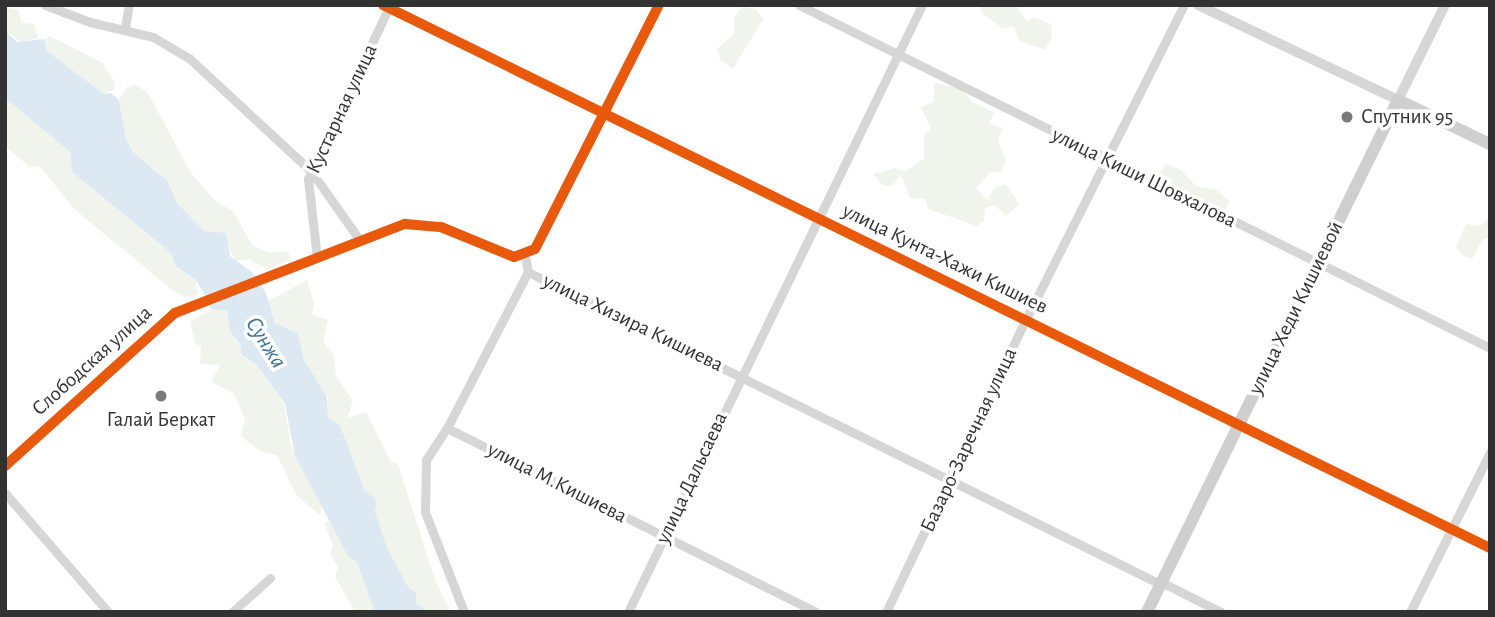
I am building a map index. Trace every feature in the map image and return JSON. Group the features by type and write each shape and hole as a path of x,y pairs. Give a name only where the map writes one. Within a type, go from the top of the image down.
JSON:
{"main road":[{"path":"1398,100 1490,144"},
{"name":"улица Хеди Кишиевой","path":"1147,612 1398,100"}],"street":[{"path":"45,5 108,27 125,27 153,37 190,58 311,171 359,239"},
{"path":"125,27 129,5"},
{"path":"525,255 543,241 659,5"},
{"name":"улица Киши Шовхалова","path":"800,5 1106,160 1490,348"},
{"name":"улица Дальсаева","path":"628,612 922,5"},
{"name":"Базаро-Заречная улица","path":"886,612 1026,319 1184,5"},
{"path":"1198,5 1398,100"},
{"name":"улица Хеди Кишиевой","path":"1398,100 1445,5"},
{"name":"улица Кунта-Хажи Кишиев","path":"387,6 1241,423 1490,548"},
{"name":"Кустарная улица","path":"317,258 311,171 387,6"},
{"name":"улица Хизира Кишиева","path":"175,313 298,267 393,226 429,224 503,254 525,255 528,272 741,374 1221,612"},
{"path":"464,612 425,512 422,485 430,449 447,428 528,272"},
{"name":"Слободская улица","path":"5,466 175,313"},
{"name":"улица М.Кишиева","path":"447,428 816,612"},
{"path":"1410,612 1490,452"},
{"path":"5,493 107,612"},
{"path":"232,612 270,578"}],"shaded area":[{"path":"980,5 1016,5 1027,21 1034,17 1051,24 1052,37 1045,50 1019,40 1014,27 1002,28 981,12"},
{"path":"743,6 756,9 763,19 733,69 720,60 717,49 734,34 734,18"},
{"path":"5,7 19,10 21,23 34,24 38,38 21,42 5,31"},
{"path":"50,36 103,63 115,83 114,90 104,94 47,51 42,42"},
{"path":"934,82 963,90 972,102 994,112 989,124 1003,128 998,141 1006,161 1001,172 991,172 976,188 988,200 994,188 1006,184 1019,204 1006,216 995,205 985,208 984,221 977,226 928,209 925,199 910,198 901,175 892,186 883,186 873,174 895,168 905,172 924,158 924,135 931,129 921,107 934,102"},
{"path":"136,85 148,93 191,173 214,200 233,211 252,245 270,253 288,251 290,260 267,269 249,259 236,261 227,245 204,231 179,206 161,174 133,152 126,139 119,100 127,87"},
{"path":"5,98 70,152 72,172 171,253 175,267 196,280 197,295 184,297 171,289 73,208 40,166 30,167 5,146"},
{"path":"1166,164 1181,170 1196,186 1217,190 1230,202 1222,214 1155,181"},
{"path":"1490,216 1490,243 1487,238 1482,240 1472,259 1462,255 1456,247 1466,224 1480,226"},
{"path":"307,280 314,303 312,314 328,320 323,342 334,354 336,376 353,401 347,418 366,412 391,462 398,464 435,580 451,612 428,612 416,603 387,548 375,512 377,501 364,489 340,425 328,417 328,397 317,387 296,341 275,323 268,301"},
{"path":"216,307 227,310 230,332 240,343 244,358 257,364 284,404 291,446 323,505 320,515 297,496 277,455 260,451 241,436 245,419 234,393 211,382 220,365 200,364 201,347 195,343 190,321"},
{"path":"328,520 357,562 375,612 355,612 335,577 338,567 330,555 333,546 325,524"}],"water":[{"name":"Сунжа","path":"5,31 17,42 44,39 47,51 104,94 111,93 119,100 126,139 133,152 167,180 177,203 204,231 226,233 230,256 253,273 266,293 275,323 298,334 304,360 327,397 328,417 340,425 364,489 377,501 375,512 387,548 408,587 416,593 416,603 428,612 374,610 357,562 348,556 295,456 285,404 257,365 242,355 240,343 230,332 227,310 212,309 196,280 175,266 171,253 72,172 70,152 5,98"}],"cycle path":[{"path":"383,5 1490,548"},
{"path":"5,466 175,313 405,224 441,227 514,257 535,249 659,5"}],"place":[{"name":"Спутник 95","path":"1347,117"},
{"name":"Галай Беркат","path":"161,396"}]}
